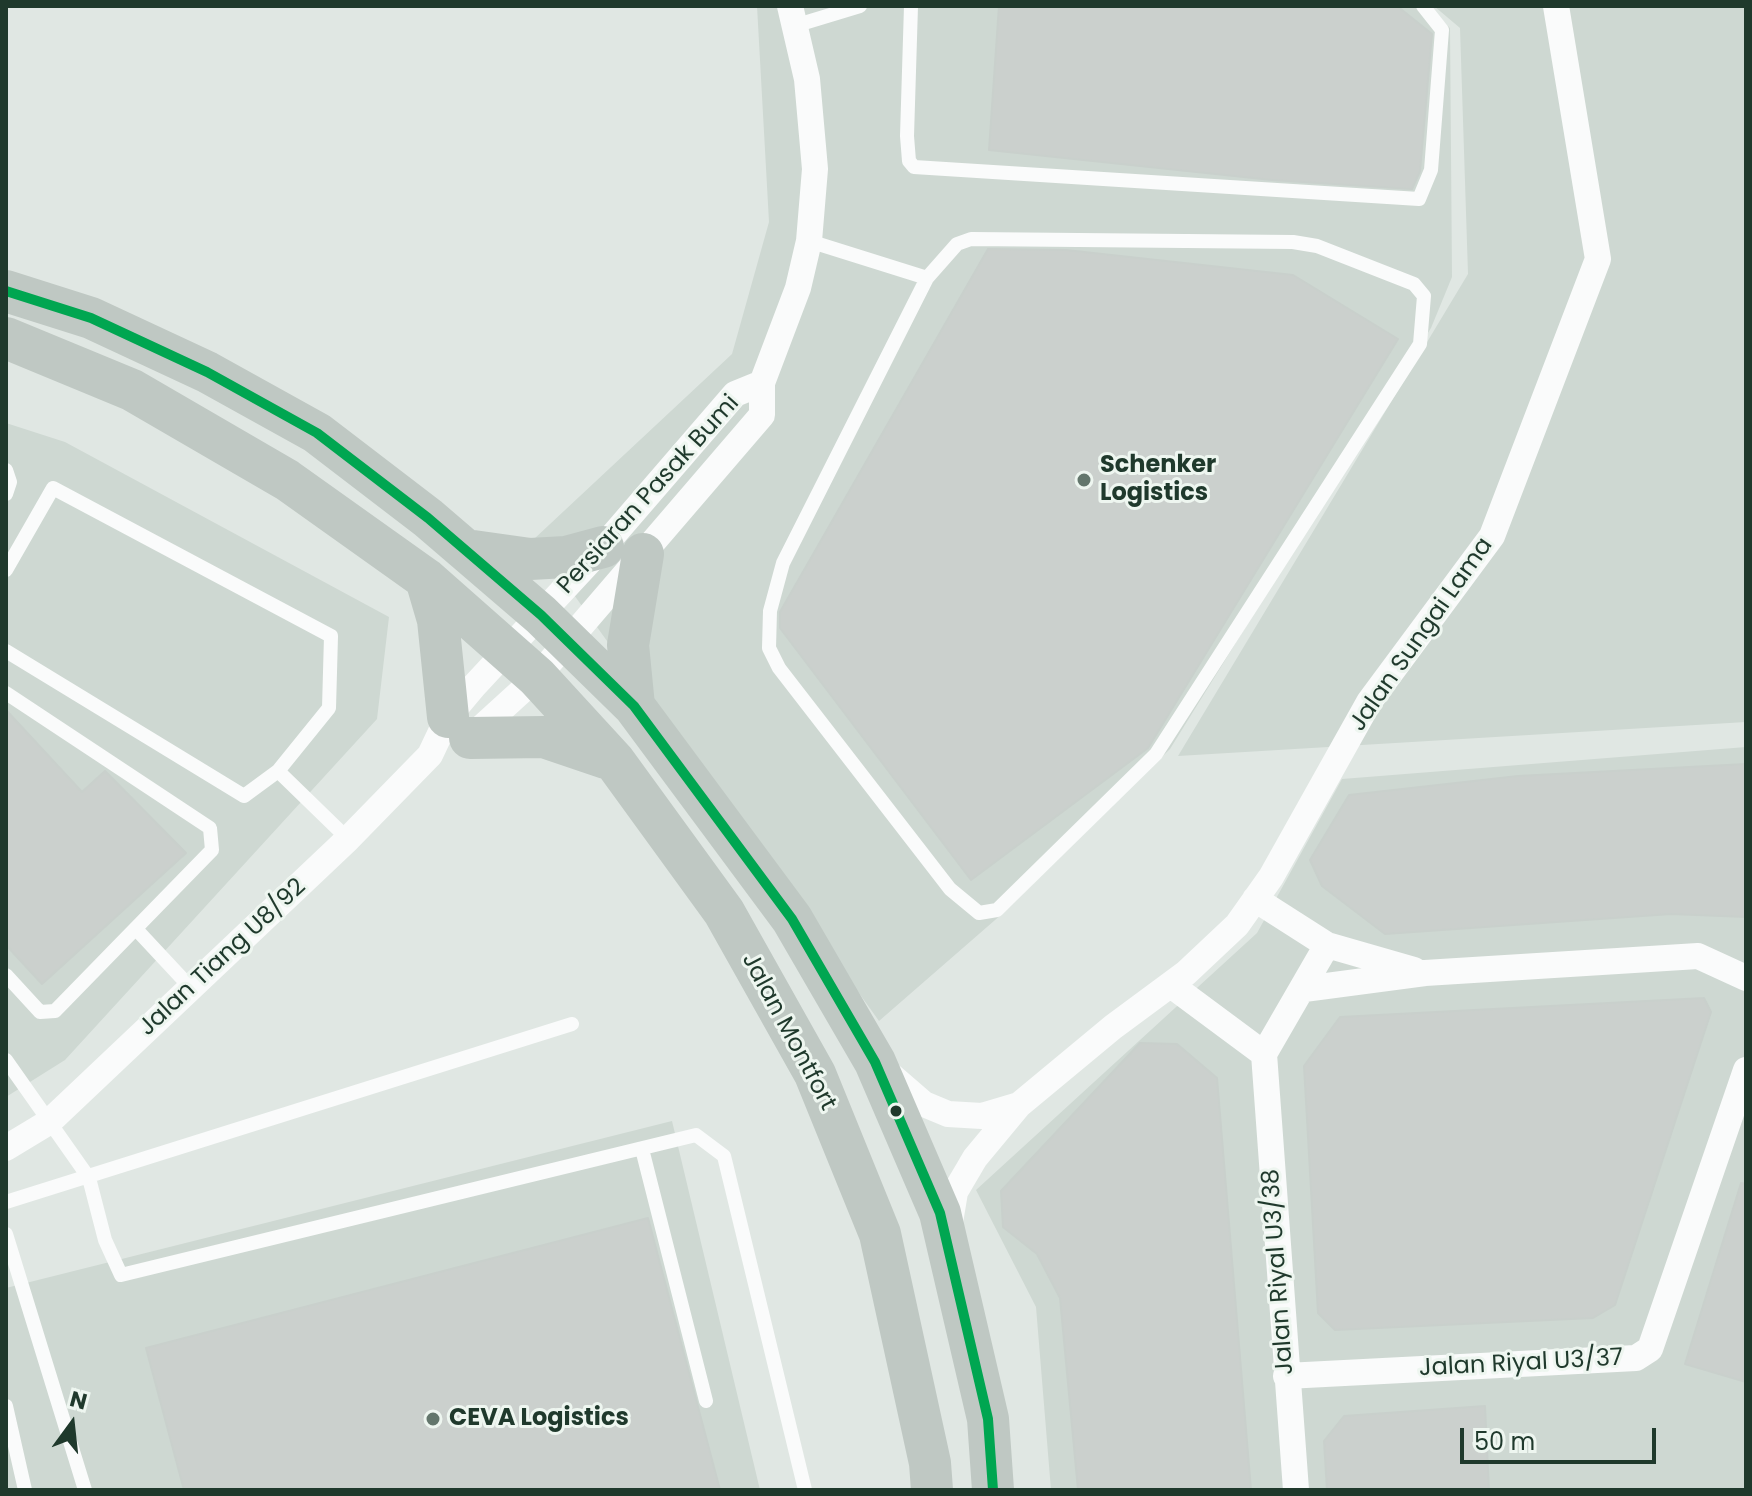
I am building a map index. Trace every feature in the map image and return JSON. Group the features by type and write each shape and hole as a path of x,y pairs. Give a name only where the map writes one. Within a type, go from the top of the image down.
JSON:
{"main road":[{"path":"6,291 105,325 207,372 304,426 466,550 555,628 634,706 792,919 875,1062 940,1213 988,1419 993,1490"},
{"name":"Jalan Montfort","path":"6,338 145,398 287,480 426,579 523,664 615,762 724,912 815,1074 880,1234 930,1463 932,1490"},
{"path":"466,550 530,559 623,550 634,706"},
{"path":"426,579 459,728 567,742 615,762"}],"street":[{"name":"Jalan Sungai Lama","path":"1019,1105 1171,985 1237,925 1271,877 1369,702 1492,536 1598,259 1556,6"},
{"name":"Persiaran Pasak Bumi","path":"555,628 623,550 762,415 762,383 798,288 809,241 815,169 807,79 792,16"},
{"name":"Persiaran Pasak Bumi","path":"555,628 623,550 735,394 762,383"},
{"name":"Jalan Tiang U8/92","path":"6,1148 49,1122 191,988 348,839 555,628"},
{"name":"Jalan Tiang U8/92","path":"459,728 555,628"},
{"path":"1255,899 1327,945 1425,973"},
{"path":"1171,985 1264,1054 1327,945"},
{"path":"1304,989 1425,973 1698,956 1746,978"},
{"name":"Jalan Riyal U3/38","path":"1264,1054 1296,1490"},
{"path":"875,1062 924,1104 948,1114 982,1116 1019,1105"},
{"name":"Jalan Riyal U3/37","path":"1286,1376 1636,1358 1650,1349 1746,1070"},
{"path":"947,1243 955,1192 975,1158 1019,1105"}],"lane":[{"path":"792,16 860,6"},
{"path":"911,6 907,136 909,161 914,167 1419,199 1431,170 1442,30 1423,6"},
{"path":"971,239 1293,242 1317,246 1414,284 1424,296 1420,344 1156,754 997,910 979,913 950,889 779,668 769,648 767,630 783,563 927,278 957,244 971,239"},
{"path":"809,241 927,278"},
{"path":"6,470 10,482 6,494"},
{"path":"6,570 53,488 331,636 329,708 278,771 244,796 6,651"},
{"path":"6,693 210,828 212,850 55,1011 40,1012 6,975"},
{"path":"278,771 348,839"},
{"path":"136,929 191,988"},
{"path":"6,1202 572,1024"},
{"path":"6,1060 89,1178 105,1240 121,1275 696,1135 724,1156 805,1490"},
{"path":"642,1149 706,1401"},
{"path":"6,1234 85,1490"},
{"path":"6,1406 25,1490"}],"shaded area":[{"path":"757,6 1426,6 1450,28 1452,277 1431,328 1170,749 1010,907 879,1021 534,539 732,354 769,222"},
{"path":"1434,6 1746,6 1746,722 1178,756 1468,274 1460,28"},
{"path":"6,423 65,442 389,617 377,719 65,1060 6,1097"},
{"path":"1746,747 1746,1490 1051,1490 1036,1307 976,1190 1257,933 1342,779"},
{"path":"672,1121 760,1490 6,1490 6,1288"}],"building":[{"path":"999,6 1397,6 1432,34 1420,171 1412,189 1272,180 989,150"},
{"name":"Schenker Logistics","path":"988,249 1066,250 1293,275 1398,339 1148,748 971,880 780,628 780,612"},
{"path":"6,710 82,792 105,771 186,853 42,984 6,945"},
{"path":"1746,764 1746,917 1671,914 1385,934 1322,886 1310,860 1349,795 1518,776"},
{"path":"1704,998 1711,1012 1615,1305 1593,1318 1335,1330 1318,1313 1304,1066 1340,1017"},
{"path":"1140,1043 1177,1044 1217,1078 1251,1490 1078,1490 1060,1298 1037,1254 1003,1227 1001,1191"},
{"path":"1741,1183 1746,1184 1746,1382 1685,1364"},
{"name":"CEVA Logistics","path":"648,1218 720,1490 184,1490 146,1348"},
{"path":"1485,1406 1489,1490 1327,1490 1324,1441 1344,1416"}],"transit line":[{"path":"6,291 91,318 207,372 317,433 428,518 541,615 634,706 792,919 875,1062 940,1213 988,1419 993,1490"}],"place":[{"name":"Schenker Logistics","path":"1084,480"},
{"name":"CEVA Logistics","path":"433,1419"}]}
